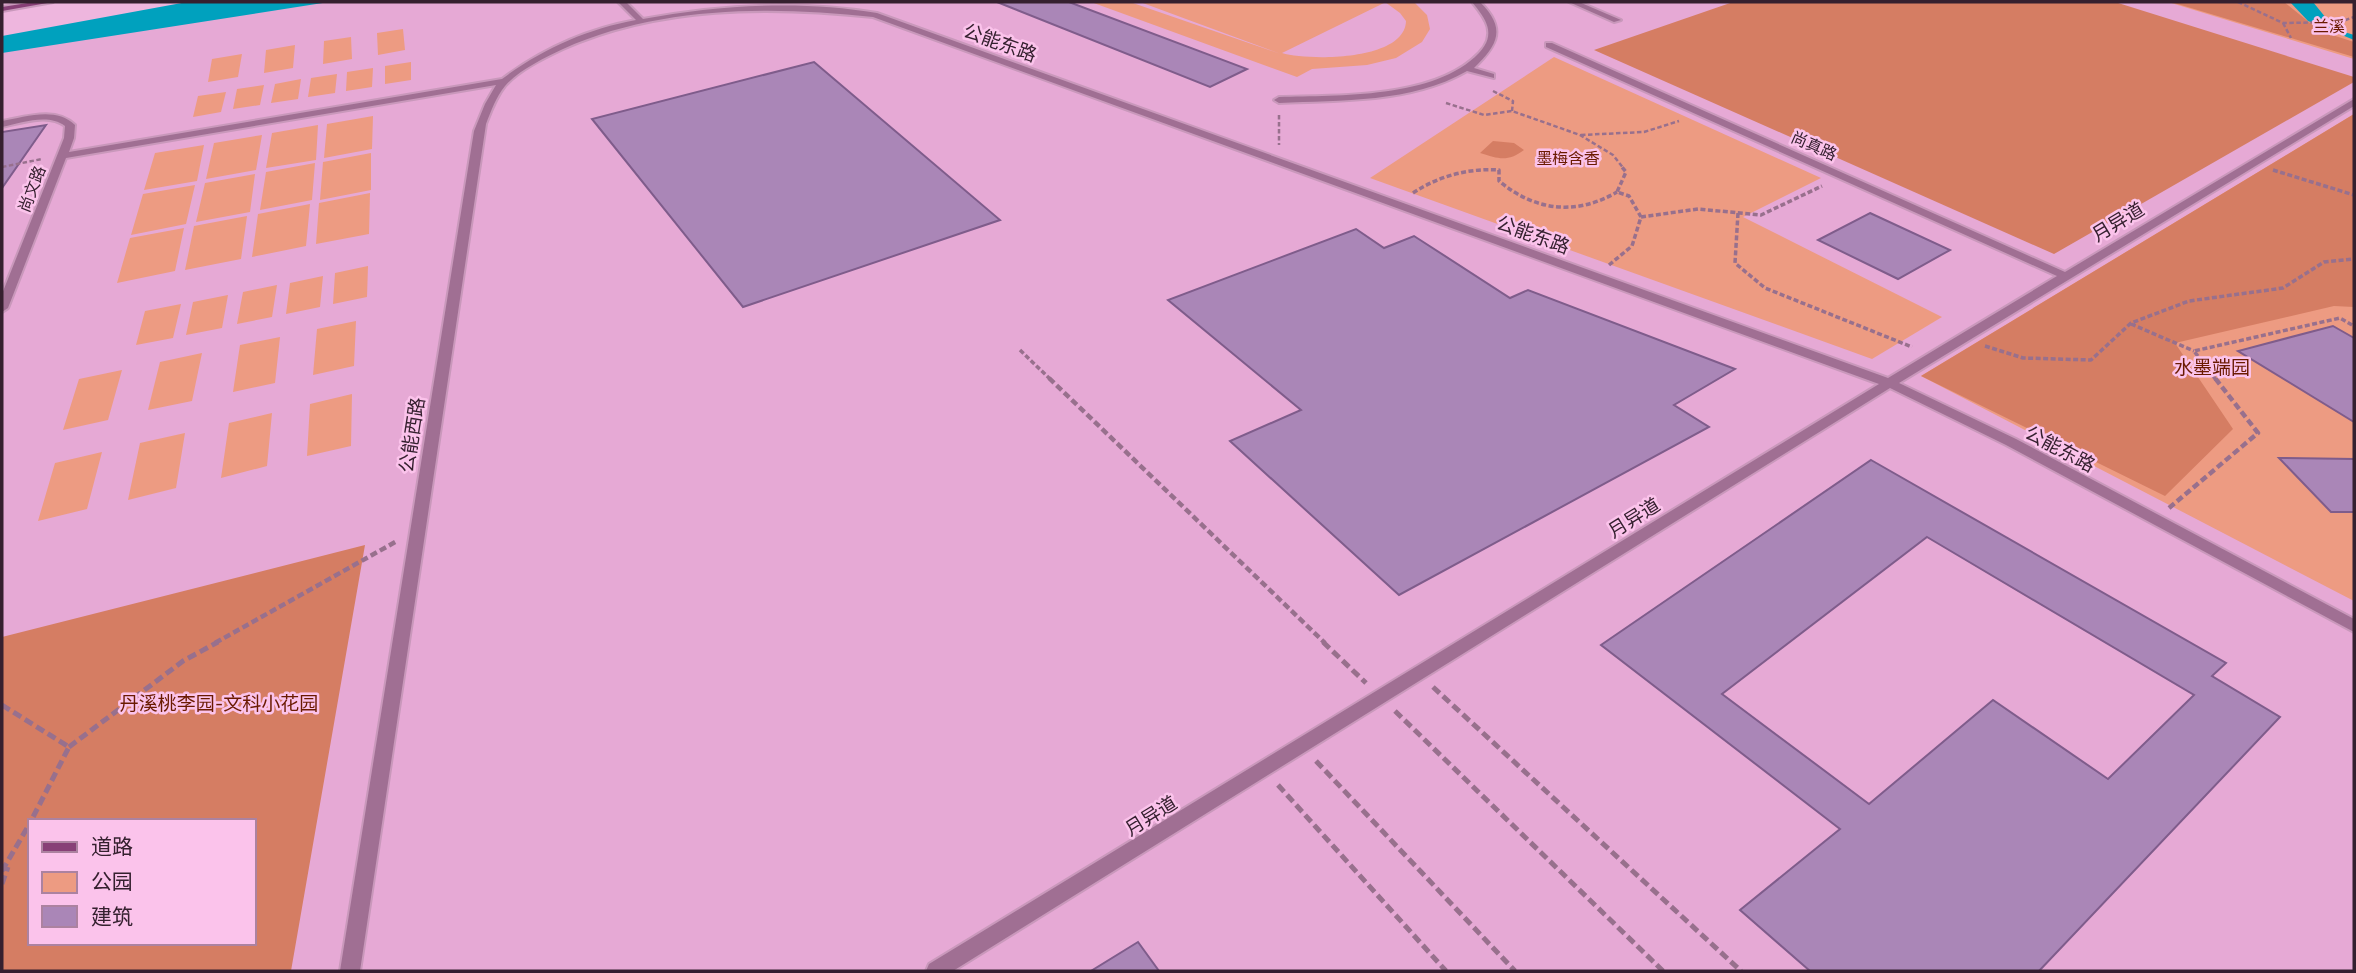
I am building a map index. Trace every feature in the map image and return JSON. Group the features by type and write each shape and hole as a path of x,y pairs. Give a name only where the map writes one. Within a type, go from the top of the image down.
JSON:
{"main road":[{"path":"2,6 17,2"},
{"path":"2,6 49,2"}],"street":[{"path":"622,2 639,18"},
{"name":"公能东路","path":"658,10 758,2 826,3 874,15 1399,204 1889,383 2011,442 2354,626"},
{"path":"1279,100 1401,91 1427,85 1469,69 1482,57 1494,32 1492,19 1476,2"},
{"path":"1573,2 1617,20"},
{"name":"公能西路","path":"350,971 479,131 488,106 505,81 576,38 658,10"},
{"name":"尚真路","path":"1549,44 2066,276"},
{"path":"1469,69 1491,76"},
{"path":"61,156 505,81"},
{"name":"月异道","path":"936,971 1934,355 2354,102"},
{"name":"尚文路","path":"2,124 54,117 65,120 70,125 69,138 2,308"}],"path":[{"path":"2238,2 2283,23 2340,22 2354,17"},
{"path":"2283,23 2291,37"},
{"path":"1488,89 1513,101 1512,111"},
{"path":"1279,100 1279,163"},
{"path":"1399,204 1420,188 1455,175 1489,169 1499,170 1499,181 1512,193 1552,208 1590,206 1600,204 1617,192 1626,172 1612,155 1580,135 1512,111 1484,115 1446,103"},
{"path":"1580,135 1616,135 1662,129 1699,112"},
{"path":"2,167 61,156"},
{"path":"2253,163 2340,193 2354,195"},
{"path":"1641,217 1698,209 1761,215 1842,176"},
{"path":"1596,276 1632,246 1641,217 1629,196 1617,192"},
{"path":"1738,213 1735,263 1765,288 1838,320 1934,355"},
{"path":"1961,339 2024,358 2091,360 2131,323 2189,301 2283,288 2324,262 2354,259"},
{"path":"2194,351 2340,318 2354,326"},
{"path":"2131,323 2194,351 2258,432 2155,519"},
{"path":"1020,349 1663,971"},
{"path":"32,819 69,747 183,661 417,529"},
{"path":"1419,673 1741,971"},
{"path":"2,705 69,747"},
{"path":"1302,745 1515,971"},
{"path":"1264,769 1447,971"},
{"path":"2,884 9,863 28,826"},
{"path":"2,871 9,863"}],"shaded area":[{"path":"295,2 2354,2 2354,971 2,971 2,45"}],"green space":[{"path":"1091,2 1130,2 1281,54 1140,2 1384,3 1282,53 1295,56 1354,55 1390,44 1401,34 1406,21 1385,2 1414,2 1427,15 1430,29 1422,42 1396,58 1367,65 1312,69 1297,77"},
{"path":"1733,2 2115,2 2354,77 2354,82 2054,254 1594,50"},
{"name":"兰溪","path":"2168,2 2354,2 2354,59"},
{"name":"兰溪","path":"2171,2 2284,2 2320,31 2354,42 2354,57"},
{"path":"403,29 405,50 378,55 377,33"},
{"path":"351,37 352,59 323,64 324,41"},
{"path":"295,45 293,68 264,73 266,50"},
{"path":"242,54 238,77 208,82 212,59"},
{"name":"墨梅含香","path":"1554,57 1821,178 1743,217 1942,317 1872,359 1370,178"},
{"path":"411,62 411,80 385,84 385,66"},
{"path":"373,68 372,87 346,91 347,72"},
{"path":"337,74 335,93 308,97 311,78"},
{"path":"301,79 298,99 271,103 275,84"},
{"path":"264,85 260,105 233,109 237,89"},
{"path":"226,92 221,112 193,117 198,96"},
{"name":"水墨端园","path":"2354,114 2354,601 1921,376"},
{"name":"水墨端园","path":"2354,114 2354,307 2334,306 2175,343 2233,429 2165,496 1921,376"},
{"path":"373,116 372,149 324,158 327,124"},
{"path":"318,125 316,160 266,168 272,133"},
{"path":"262,135 256,170 206,179 214,143"},
{"path":"1493,141 1514,143 1524,150 1503,158 1480,153"},
{"path":"204,145 197,181 144,190 155,153"},
{"path":"371,153 371,190 320,200 323,162"},
{"path":"315,163 312,200 260,210 266,172"},
{"path":"255,174 250,212 196,222 205,183"},
{"path":"195,185 186,224 131,235 143,194"},
{"path":"370,193 369,234 316,244 319,203"},
{"path":"310,204 306,246 252,257 258,214"},
{"path":"247,216 241,259 185,270 194,226"},
{"path":"184,228 175,271 117,283 130,238"},
{"path":"368,266 367,297 333,304 335,273"},
{"path":"323,276 320,307 286,314 290,283"},
{"path":"277,285 272,317 237,324 243,292"},
{"path":"228,295 222,328 186,335 193,302"},
{"path":"181,304 173,338 136,345 145,311"},
{"path":"356,321 354,366 313,375 317,329"},
{"path":"280,337 275,383 233,392 240,345"},
{"path":"202,353 192,401 148,410 160,362"},
{"path":"122,370 108,420 63,430 79,379"},
{"path":"352,394 351,446 307,456 310,404"},
{"path":"272,413 267,466 221,478 229,423"},
{"path":"185,433 176,488 128,500 140,443"},
{"path":"102,452 87,509 38,521 55,463"},
{"name":"丹溪桃李园-文科小花园","path":"365,545 291,971 2,971 2,637"}],"water":[{"path":"187,2 329,2 2,53 2,36"},
{"path":"2290,2 2313,2 2335,29 2354,35 2354,40 2308,21"}],"building":[{"path":"997,2 1069,2 1247,69 1210,87"},
{"path":"814,62 1000,220 743,307 592,119"},
{"path":"46,125 2,188 2,132"},
{"path":"1870,213 1950,250 1898,279 1818,240"},
{"path":"1356,229 1384,248 1414,236 1510,298 1528,290 1735,369 1674,405 1709,427 1399,595 1230,441 1301,410 1168,300"},
{"path":"2333,326 2354,338 2354,422 2238,351"},
{"path":"2279,458 2354,459 2354,512 2331,512"},
{"path":"1871,460 2226,663 2212,676 2280,717 2039,971 1810,971 1740,910 1840,829 1601,645","holes":["1927,537 2194,695 2108,779 1993,700 1869,804 1722,694"]},
{"path":"1138,942 1159,971 1091,971"}]}
